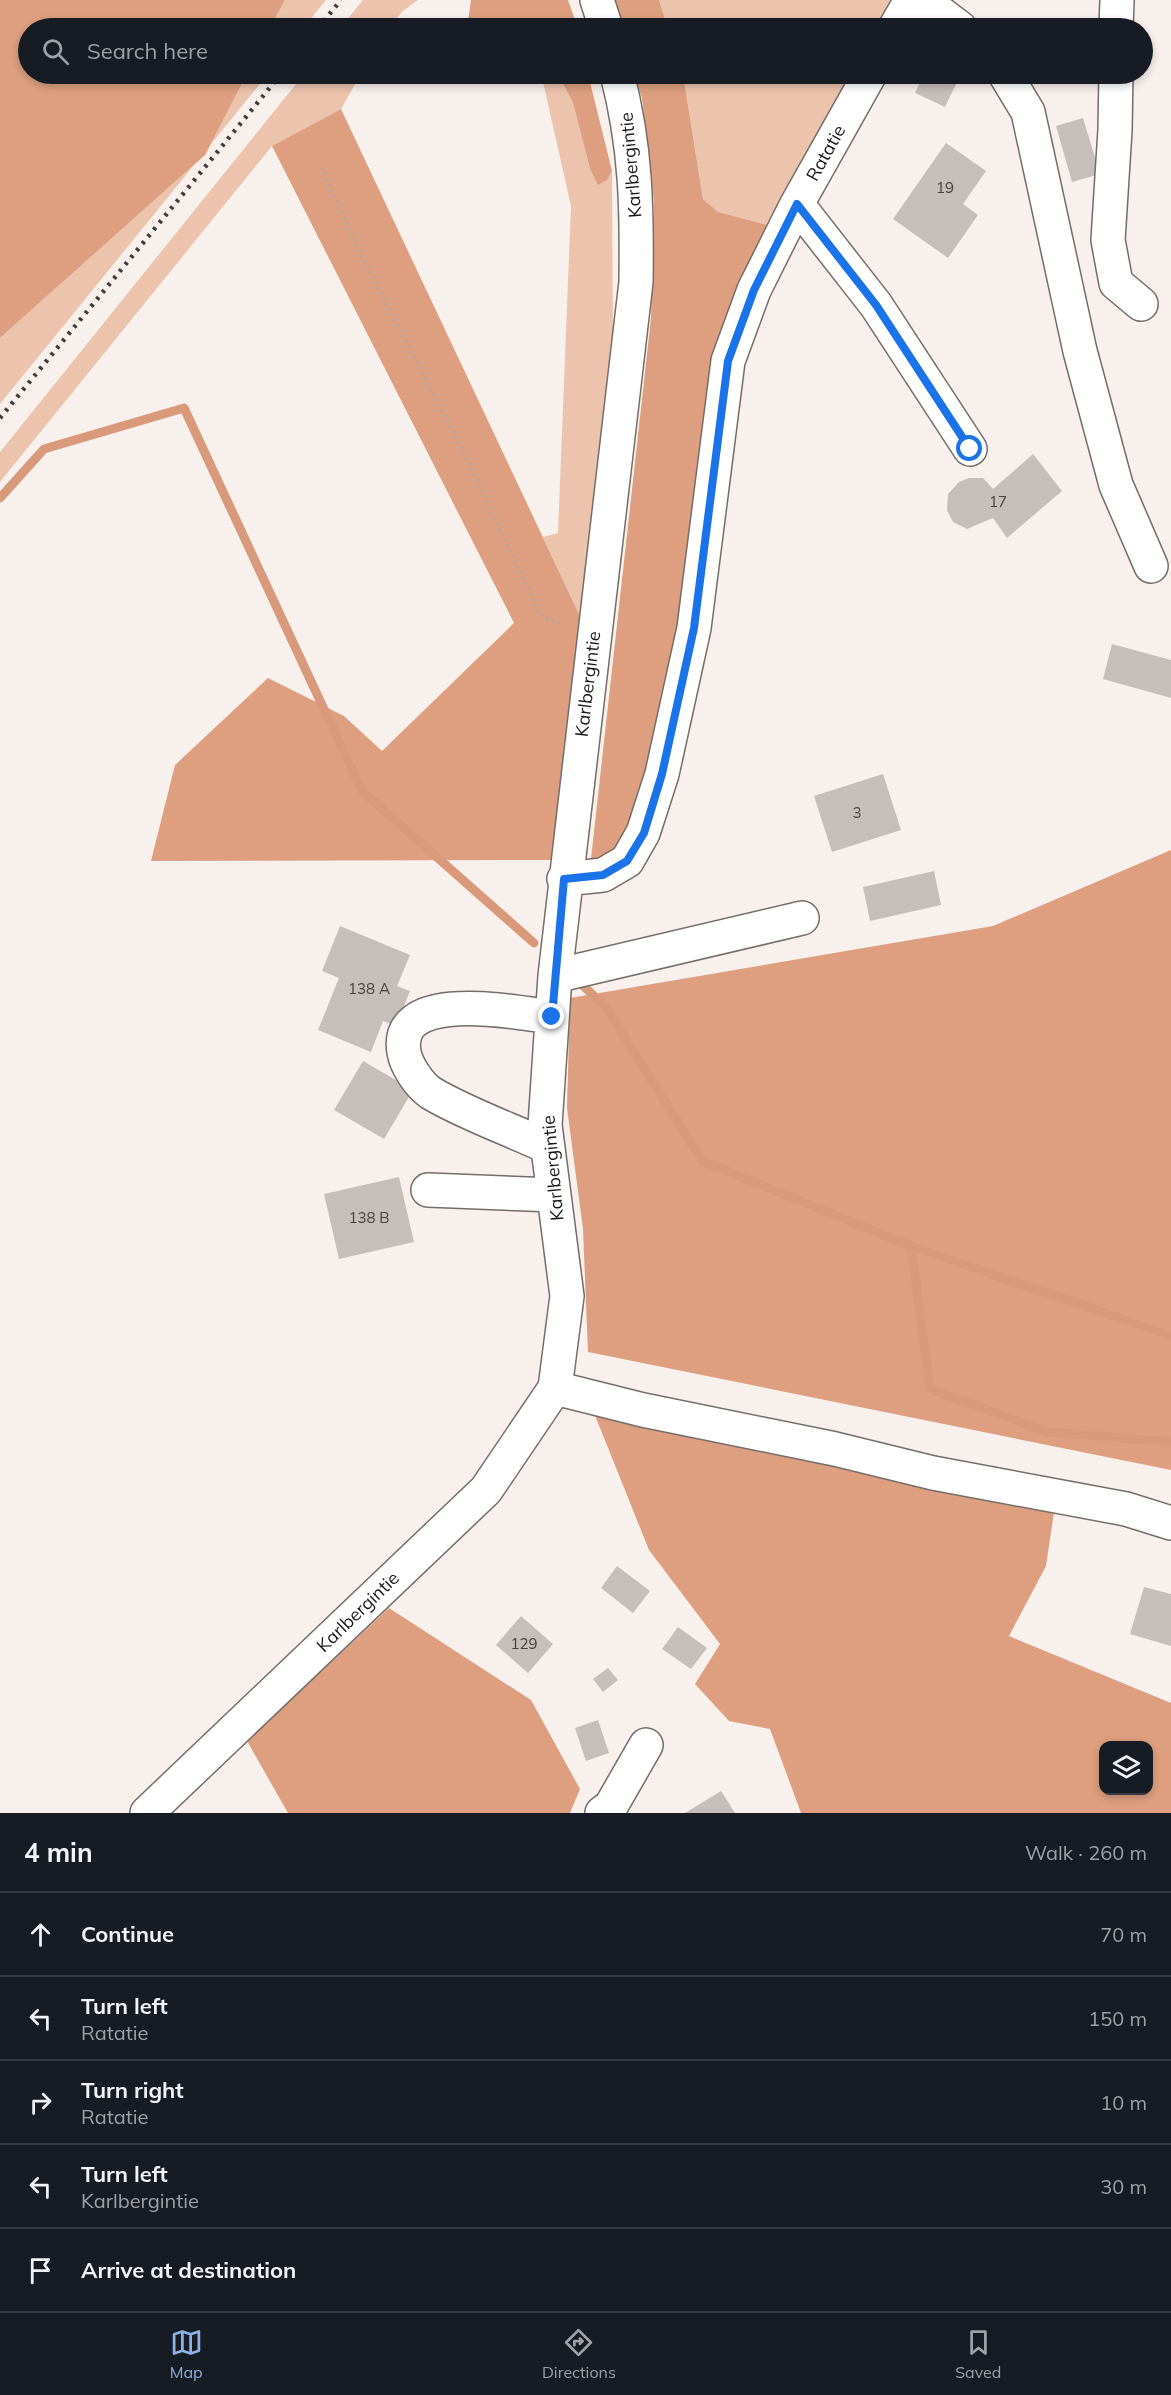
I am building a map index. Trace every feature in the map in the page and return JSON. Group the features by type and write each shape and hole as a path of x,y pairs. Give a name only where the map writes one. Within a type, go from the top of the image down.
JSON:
{"street":[{"path":"597,0 603,18"},
{"path":"901,18 911,0"},
{"path":"923,0 947,18"},
{"path":"1116,18 1117,0"},
{"name":"Karlbergintie","path":"147,1813 486,1490 555,1388 567,1296 546,1125 555,976 564,879 636,282 637,188 626,106 620,84"},
{"name":"Ratatie","path":"564,879 603,875 627,861 644,833 662,774 694,628 728,361 754,290 797,204 864,84"},
{"path":"1011,84 1028,112 1080,351 1116,485 1151,566"},
{"path":"1116,84 1116,130 1108,240 1116,283 1141,304"},
{"path":"797,204 876,305 970,449"},
{"path":"555,976 802,918"},
{"path":"548,1147 429,1092 405,1062 403,1045 406,1031 418,1019 437,1010 467,1007 552,1017"},
{"path":"428,1190 554,1194"},
{"path":"555,1388 643,1410 835,1449 933,1473 1126,1509 1171,1523"},
{"path":"602,1813 611,1806 646,1745"}],"path":[{"path":"322,168 361,254 466,457 540,614 593,642"}],"shaded area":[{"path":"0,0 285,0 275,18 18,18 18,84 242,84 205,155 0,338"},
{"path":"285,0 326,0 311,18 275,18"},
{"path":"363,0 418,0 397,18 348,18"},
{"path":"471,0 568,0 574,18 468,18"},
{"path":"611,0 659,0 665,18 617,18"},
{"path":"659,0 890,0 880,18 665,18"},
{"path":"242,84 260,84 210,146"},
{"path":"296,84 355,84 341,109 272,146 0,482 0,452"},
{"path":"543,84 563,84 573,103 590,169 598,184 607,180 612,171 613,343 580,616 543,537 558,533 571,206"},
{"path":"563,84 590,84 612,171 607,180 598,185 590,169 573,103"},
{"path":"637,84 685,84 703,199 718,212 775,227 729,317 711,363 681,624 645,802 613,859 591,859 651,318 654,202 642,98"},
{"path":"685,84 848,84 775,227 718,212 703,199"},
{"path":"341,109 580,616 553,860 151,861 175,765 268,678 344,716 382,751 514,623 272,146"},
{"path":"195,164 0,404 0,338"},
{"path":"1171,850 1171,1470 588,1352 583,1229 567,1108 570,998 993,926"},
{"path":"594,1413 1054,1512 1046,1566 1009,1636 1171,1703 1171,1813 801,1813 770,1729 729,1721 695,1684 720,1644 649,1550"},
{"path":"389,1608 531,1700 580,1789 570,1813 288,1813 247,1741"}],"building":[{"path":"919,84 956,84 945,107 915,93"},
{"path":"1083,118 1100,174 1072,182 1056,126"},
{"path":"946,143 986,171 963,204 978,215 948,258 893,219"},
{"path":"1033,454 1062,491 1007,538 993,518 967,529 953,522 947,510 948,494 959,482 969,478 983,478 993,489"},
{"path":"1112,644 1171,660 1171,698 1103,679"},
{"path":"883,774 901,830 832,852 814,796"},
{"path":"934,871 941,905 870,921 863,887"},
{"path":"340,926 410,955 397,986 410,991 396,1026 383,1021 371,1052 318,1030 339,978 322,971"},
{"path":"363,1061 413,1090 384,1139 334,1110"},
{"path":"399,1177 414,1242 339,1259 324,1194"},
{"path":"617,1566 650,1591 633,1613 601,1588"},
{"path":"1144,1587 1171,1594 1171,1646 1130,1634"},
{"path":"521,1616 553,1644 528,1673 496,1645"},
{"path":"678,1627 707,1648 691,1669 662,1649"},
{"path":"608,1668 618,1680 603,1692 593,1679"},
{"path":"598,1720 609,1753 586,1761 575,1728"},
{"path":"721,1791 735,1813 685,1813"}],"waterway":[{"path":"0,498 44,449 184,408 362,791 534,943"},
{"path":"578,981 606,1007 702,1161 911,1246 1171,1336"},
{"path":"911,1246 930,1389 1048,1432 1171,1442"}],"railway":[{"path":"326,18 341,0"},
{"path":"0,418 273,84"}],"route":[{"path":"552,1017 564,879 603,875 627,861 644,833 662,774 694,628 728,361 754,290 797,204 876,305 970,449"}]}
